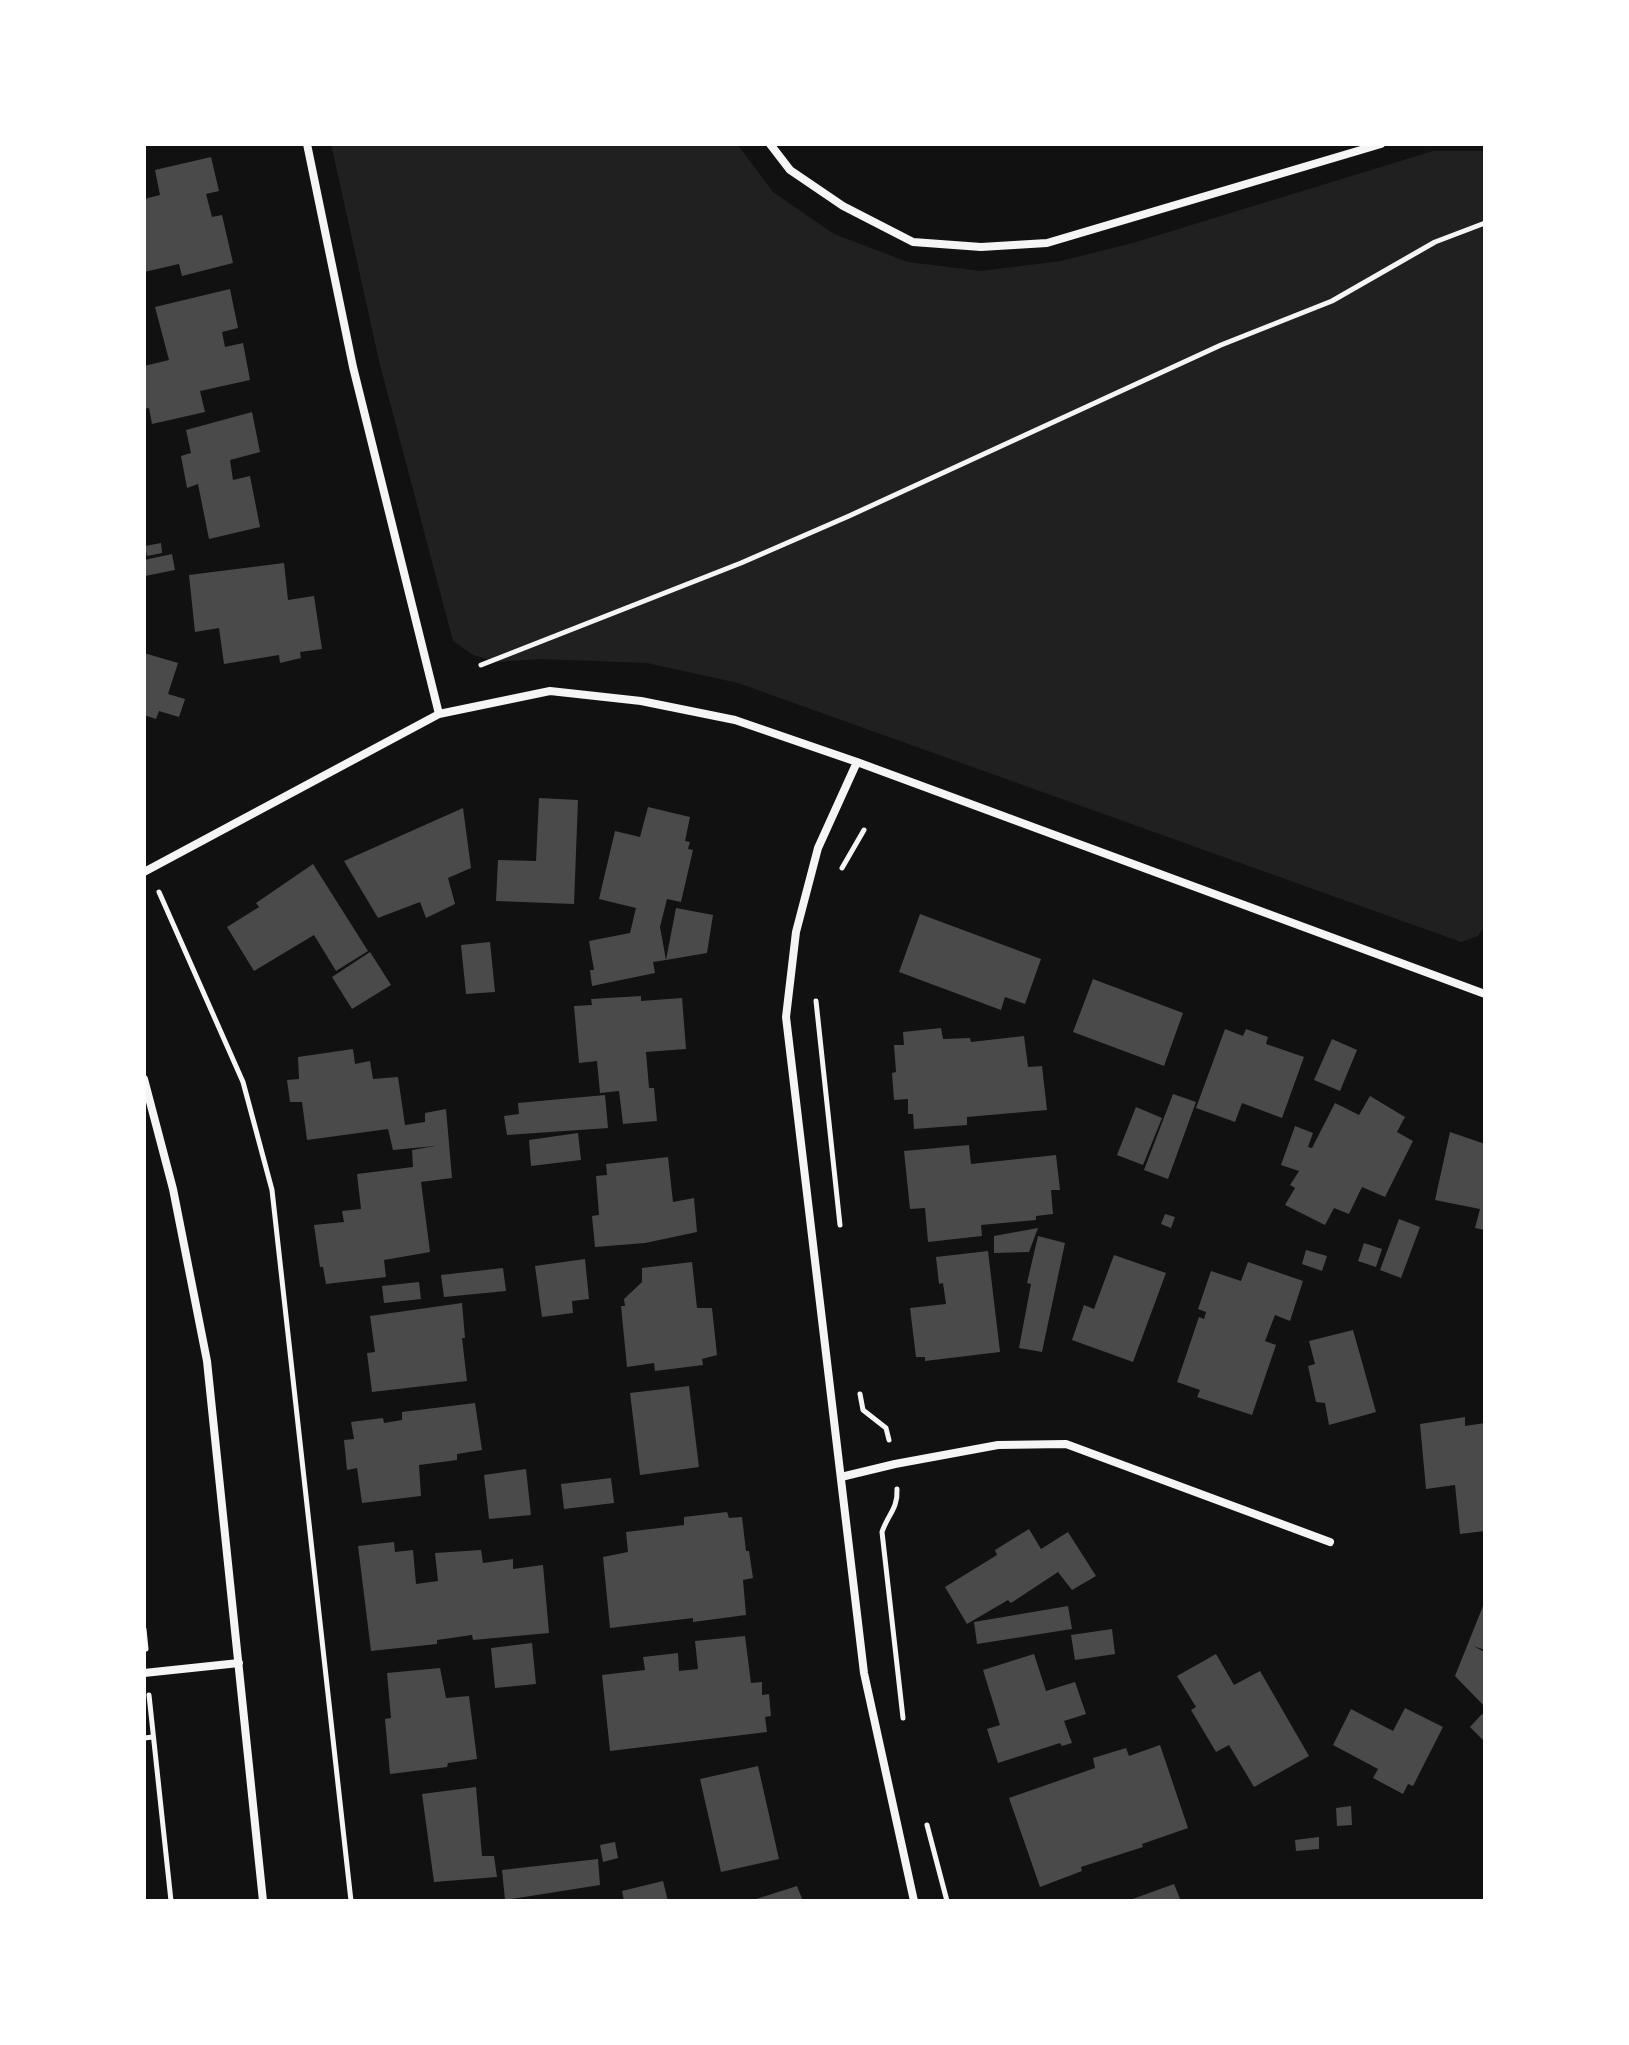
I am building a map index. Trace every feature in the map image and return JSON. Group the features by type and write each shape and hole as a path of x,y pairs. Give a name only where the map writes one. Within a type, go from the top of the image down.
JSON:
{"street":[{"path":"307,144 353,367 439,714"},
{"path":"770,144 790,170 843,206 913,242 981,247 1047,243 1381,144"},
{"path":"144,872 439,714 550,691 626,700 735,720 857,762 1485,994"},
{"path":"857,762 818,848 796,932 786,1017 864,1673 914,1901"},
{"path":"144,1079 173,1189 207,1361 263,1901"},
{"path":"841,1477 998,1445 1066,1444 1330,1542"},
{"path":"144,1673 239,1663"}],"path":[{"path":"481,665 741,563 835,522 1221,345 1332,301 1435,242 1485,223"},
{"path":"840,873 864,830"},
{"path":"144,872 156,886 243,1082 272,1190 351,1901"},
{"path":"816,992 841,1231"},
{"path":"859,1385 863,1410 886,1428 895,1464 898,1503 882,1532 905,1728"},
{"path":"144,1738 153,1737 171,1901"},
{"path":"925,1815 947,1901"}],"shaded area":[{"path":"331,144 737,144 773,192 834,234 908,262 981,271 1061,261 1136,242 1433,151 1485,151 1485,926 1478,936 1461,942 738,683 647,663 540,659 497,662 473,655 453,641 379,361"}],"building":[{"path":"211,157 219,191 206,194 212,217 222,215 233,263 182,276 179,264 144,272 144,199 160,195 155,170"},
{"path":"230,289 238,328 222,332 225,347 243,343 250,380 200,391 205,412 152,424 149,408 144,409 144,366 169,360 155,307"},
{"path":"252,412 260,452 230,460 233,480 250,476 260,527 209,539 198,484 187,488 181,456 191,453 186,430"},
{"path":"161,543 162,553 147,556 145,546"},
{"path":"172,554 175,570 145,576 144,560"},
{"path":"284,563 288,600 314,596 322,649 300,652 301,658 280,663 279,655 224,664 219,628 195,632 189,575"},
{"path":"144,653 178,663 168,694 185,699 179,717 159,711 156,719 144,715"},
{"path":"539,798 578,800 574,904 496,901 498,860 536,861"},
{"path":"648,807 690,817 685,841 690,842 688,849 693,850 681,902 667,899 660,927 666,960 653,962 655,973 592,986 590,970 594,970 589,941 630,933 636,908 599,899 615,831 640,837"},
{"path":"463,808 471,868 448,878 455,904 426,918 420,902 378,918 344,861"},
{"path":"313,864 368,951 336,971 314,935 254,971 227,927 259,907 256,903"},
{"path":"676,908 713,915 707,953 666,960"},
{"path":"920,914 1041,959 1025,1004 1005,997 1001,1010 899,972"},
{"path":"490,942 495,992 466,994 461,945"},
{"path":"370,952 391,985 352,1009 332,977"},
{"path":"1093,979 1183,1013 1164,1066 1073,1032"},
{"path":"641,996 641,1001 682,998 686,1049 646,1052 649,1088 654,1088 657,1121 623,1124 619,1091 600,1093 597,1061 579,1063 574,1006 592,1005 591,999"},
{"path":"941,1028 943,1039 970,1038 971,1042 1024,1036 1028,1067 1042,1066 1047,1110 967,1117 967,1125 914,1129 913,1114 908,1114 908,1099 894,1100 894,1045 904,1045 903,1032"},
{"path":"1225,1029 1243,1036 1246,1029 1268,1037 1266,1044 1304,1057 1282,1118 1242,1103 1235,1122 1196,1108"},
{"path":"1332,1039 1357,1050 1340,1091 1314,1080"},
{"path":"353,1049 355,1064 370,1061 373,1079 398,1077 405,1125 425,1122 425,1113 446,1109 452,1178 421,1182 430,1252 384,1260 386,1277 326,1284 323,1267 320,1267 314,1225 344,1222 342,1211 361,1209 357,1174 413,1167 412,1150 435,1146 393,1150 388,1129 307,1140 302,1102 290,1102 287,1080 299,1079 298,1057"},
{"path":"1173,1094 1196,1102 1168,1179 1144,1170"},
{"path":"605,1095 608,1128 507,1135 504,1116 519,1114 518,1103"},
{"path":"1370,1096 1405,1117 1397,1132 1413,1141 1385,1197 1362,1187 1349,1214 1334,1208 1325,1225 1285,1205 1295,1188 1290,1185 1303,1165 1299,1171 1281,1165 1295,1126 1313,1133 1308,1147 1312,1148 1335,1103 1359,1115"},
{"path":"1136,1107 1162,1118 1143,1165 1117,1155"},
{"path":"1450,1132 1485,1144 1485,1230 1475,1228 1480,1209 1435,1200"},
{"path":"578,1133 581,1160 531,1166 529,1140"},
{"path":"969,1145 971,1164 1056,1155 1060,1190 1051,1190 1053,1214 1036,1216 1036,1220 981,1225 982,1236 928,1242 925,1208 910,1209 904,1151"},
{"path":"668,1157 673,1202 694,1198 697,1232 645,1243 595,1247 592,1216 599,1215 596,1176 607,1175 606,1164"},
{"path":"1165,1214 1175,1217 1171,1228 1161,1224"},
{"path":"1399,1219 1420,1227 1401,1278 1380,1270"},
{"path":"1038,1228 1029,1252 994,1253 994,1236"},
{"path":"1038,1236 1065,1243 1042,1352 1019,1348 1031,1284 1027,1283"},
{"path":"1364,1243 1382,1249 1376,1267 1358,1261"},
{"path":"1306,1250 1327,1256 1322,1271 1302,1264"},
{"path":"988,1251 1000,1352 925,1361 925,1357 916,1357 910,1308 946,1304 943,1283 939,1284 936,1257"},
{"path":"1114,1255 1166,1273 1133,1362 1072,1340 1084,1305 1094,1309"},
{"path":"585,1259 589,1299 572,1301 573,1313 542,1317 535,1266"},
{"path":"692,1262 697,1308 712,1308 717,1355 702,1359 703,1365 655,1371 654,1363 627,1367 621,1306 625,1306 624,1299 642,1282 642,1268"},
{"path":"1248,1262 1303,1281 1290,1321 1275,1315 1265,1341 1276,1345 1252,1415 1197,1397 1200,1390 1177,1382 1199,1317 1204,1319 1206,1312 1198,1309 1211,1271 1241,1281"},
{"path":"503,1268 506,1291 444,1297 441,1275"},
{"path":"419,1282 421,1299 384,1303 382,1286"},
{"path":"462,1303 467,1381 372,1392 367,1353 375,1352 370,1316"},
{"path":"1353,1330 1376,1412 1329,1425 1325,1403 1316,1402 1308,1366 1315,1364 1309,1341"},
{"path":"689,1386 699,1467 640,1475 630,1393"},
{"path":"475,1403 482,1450 457,1454 457,1460 419,1465 421,1496 362,1503 357,1468 347,1470 344,1440 354,1439 351,1422 383,1418 384,1423 402,1420 402,1412"},
{"path":"1465,1417 1465,1426 1485,1423 1485,1531 1460,1534 1455,1485 1426,1489 1420,1424"},
{"path":"526,1469 531,1515 489,1519 484,1475"},
{"path":"611,1478 614,1503 564,1509 561,1484"},
{"path":"727,1512 729,1518 742,1517 746,1551 749,1551 753,1578 743,1580 746,1615 610,1628 603,1557 628,1552 626,1532 684,1525 684,1517"},
{"path":"1029,1529 1041,1549 1068,1532 1096,1576 1072,1590 1058,1572 1011,1603 1008,1600 967,1624 945,1587 997,1555 995,1550"},
{"path":"394,1542 395,1552 413,1550 416,1584 438,1581 435,1553 481,1550 483,1563 513,1559 513,1569 543,1565 549,1633 473,1640 472,1635 437,1640 437,1644 371,1651 358,1546"},
{"path":"1485,1601 1485,1650 1473,1646 1485,1652 1485,1707 1455,1676"},
{"path":"1068,1606 1072,1629 977,1644 974,1622"},
{"path":"1112,1629 1115,1654 1075,1660 1071,1635"},
{"path":"745,1636 751,1683 762,1682 762,1695 769,1694 771,1716 765,1717 767,1732 610,1751 602,1675 645,1670 643,1657 678,1653 679,1671 698,1669 695,1641"},
{"path":"532,1643 536,1684 495,1688 491,1648"},
{"path":"1034,1654 1046,1691 1075,1682 1086,1714 1064,1721 1072,1743 1062,1746 1060,1743 998,1763 987,1729 1000,1725 983,1670"},
{"path":"1216,1654 1234,1685 1260,1671 1309,1756 1254,1787 1229,1745 1216,1752 1191,1710 1196,1707 1177,1676"},
{"path":"440,1668 446,1698 469,1696 477,1759 448,1763 447,1767 390,1774 385,1719 391,1718 387,1673"},
{"path":"1405,1708 1443,1727 1413,1786 1408,1784 1403,1794 1373,1778 1378,1769 1333,1745 1351,1709 1393,1731"},
{"path":"1482,1714 1485,1717 1485,1742 1470,1727"},
{"path":"1160,1745 1188,1828 1142,1844 1143,1847 1081,1867 1082,1871 1040,1887 1009,1798 1095,1768 1093,1758 1126,1748 1129,1756"},
{"path":"758,1766 779,1859 721,1872 700,1779"},
{"path":"476,1787 482,1856 494,1856 497,1877 434,1882 422,1794"},
{"path":"1351,1806 1352,1825 1337,1826 1336,1808"},
{"path":"1319,1837 1319,1849 1296,1851 1295,1840"},
{"path":"615,1842 618,1858 603,1862 600,1845"},
{"path":"598,1859 600,1885 505,1900 502,1870"},
{"path":"663,1881 668,1901 624,1901 622,1891"},
{"path":"1174,1884 1181,1901 1127,1901"},
{"path":"797,1886 803,1901 753,1901 753,1900"}]}
